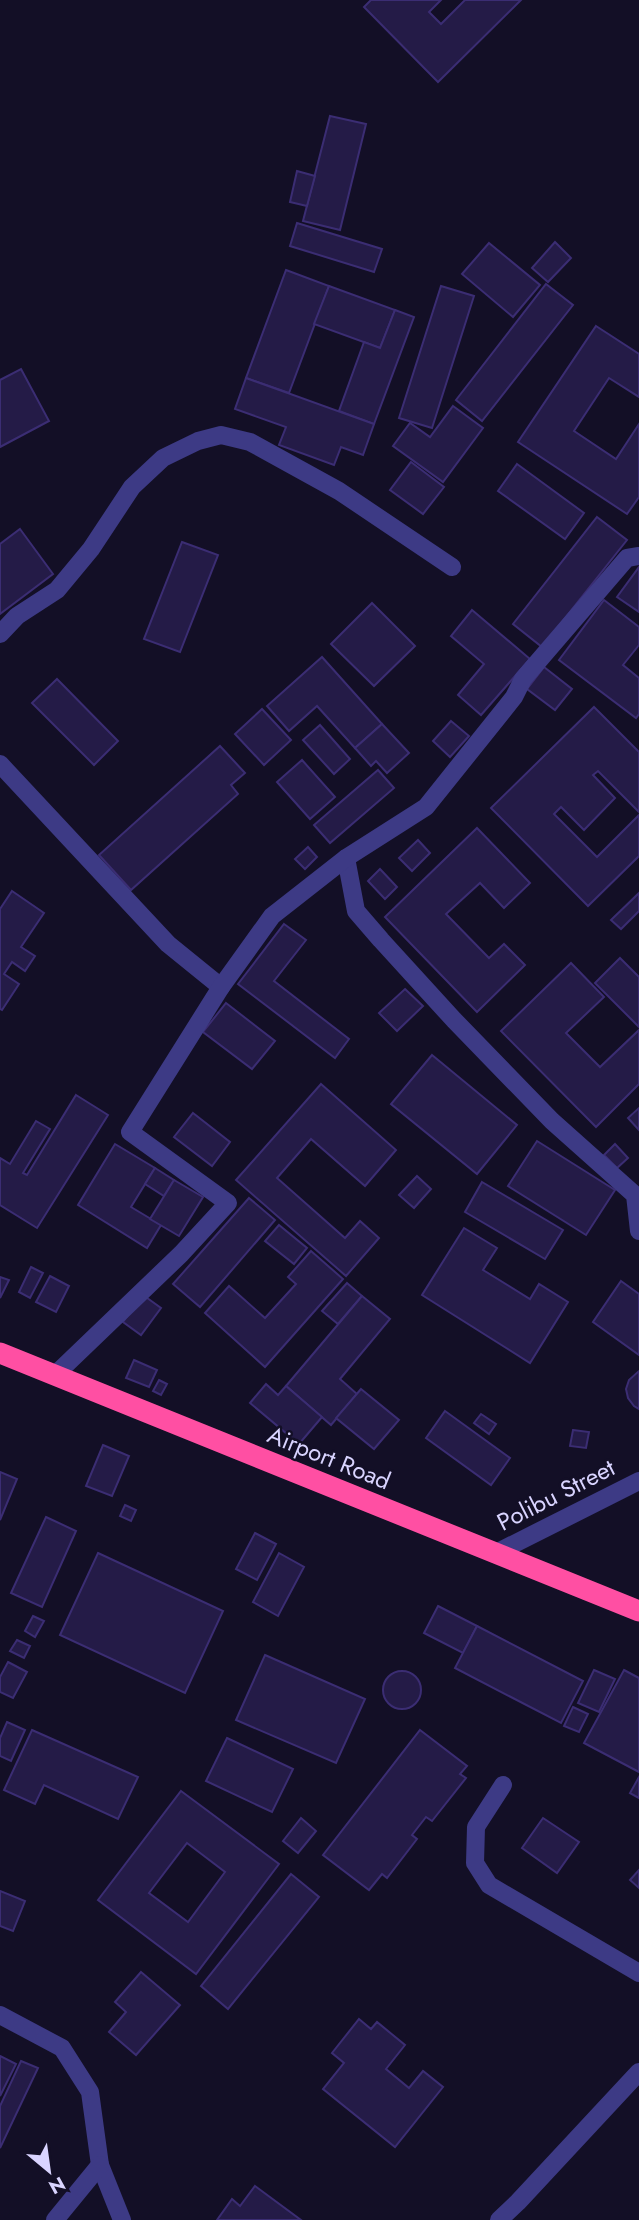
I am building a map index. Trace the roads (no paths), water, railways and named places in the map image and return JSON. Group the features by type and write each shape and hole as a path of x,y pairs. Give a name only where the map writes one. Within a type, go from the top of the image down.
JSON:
{"highway":[{"name":"Airport Road","path":"0,1353 639,1611"}],"street":[{"path":"0,634 17,616 57,590 90,549 132,487 163,458 198,441 222,435 250,442 339,491 452,567"},
{"path":"55,1375 181,1254 228,1203 130,1132 220,986 272,916 346,858 426,807 514,697 523,679 627,558 639,556"},
{"path":"0,764 168,944 220,986"},
{"path":"346,858 356,911 454,1020 552,1121 635,1195 639,1231"},
{"name":"Polibu Street","path":"496,1553 639,1481"},
{"path":"503,1786 476,1827 475,1863 489,1885 639,1973"},
{"path":"0,2015 62,2048 90,2092 100,2165 122,2220"},
{"path":"499,2220 519,2202 639,2072"},
{"path":"55,2220 100,2165"}]}
